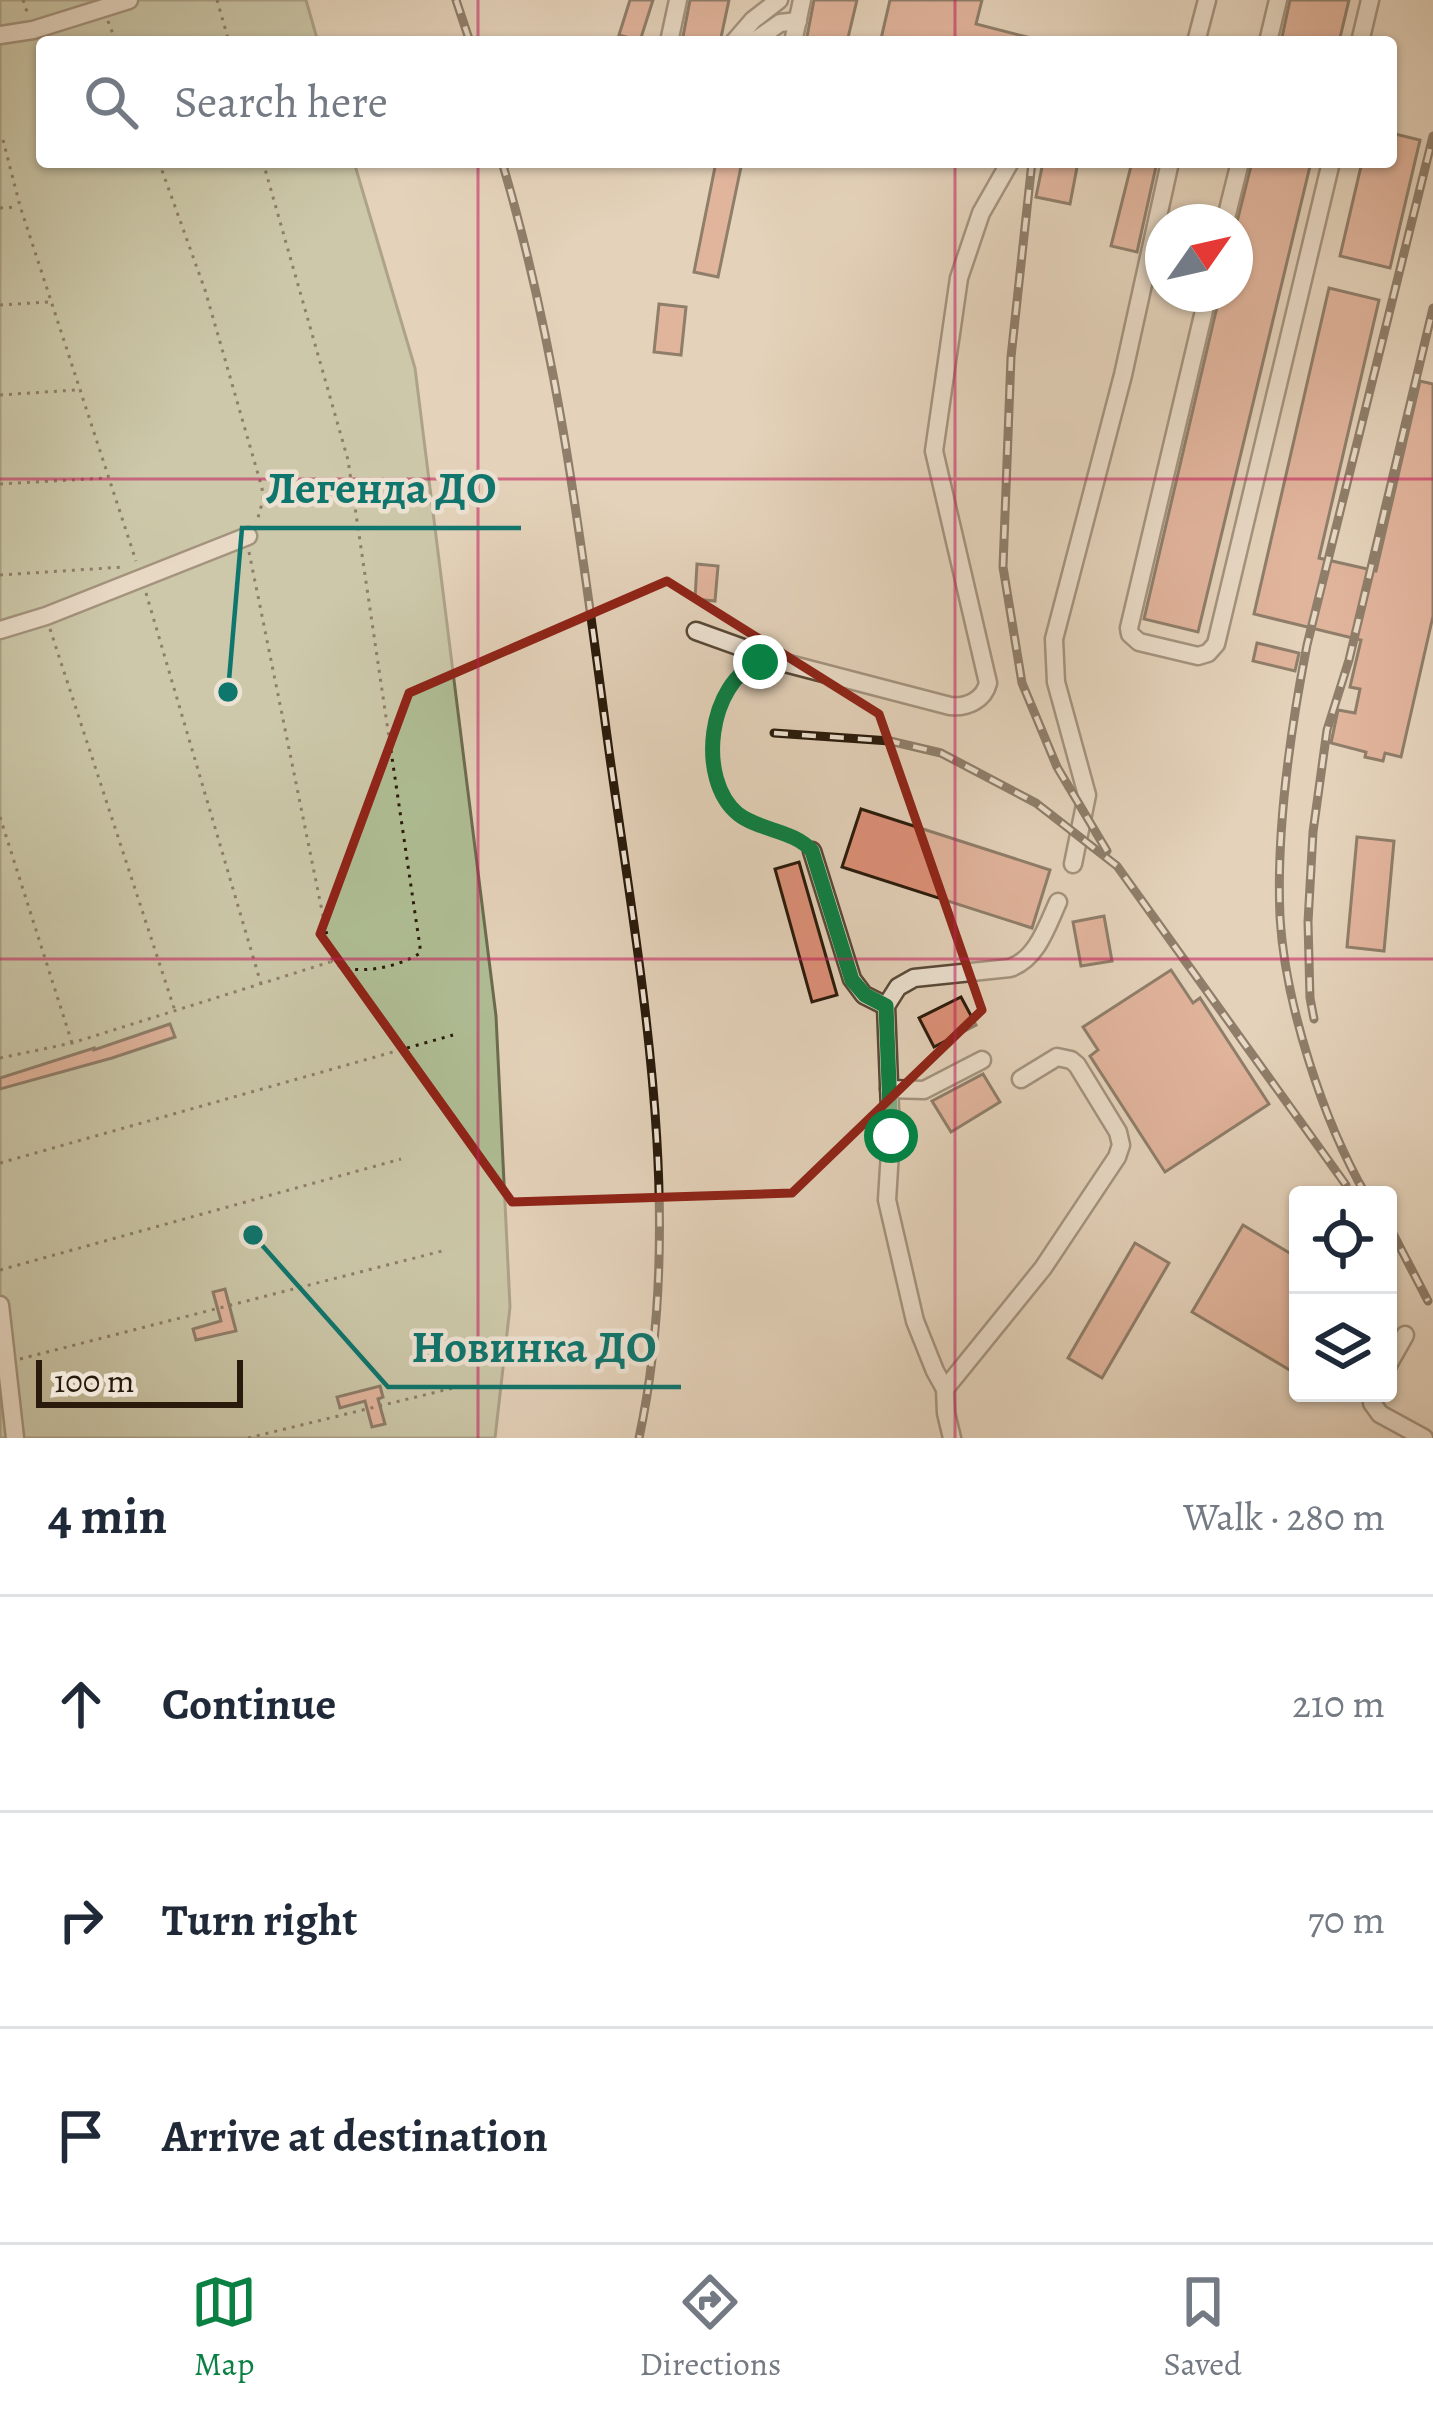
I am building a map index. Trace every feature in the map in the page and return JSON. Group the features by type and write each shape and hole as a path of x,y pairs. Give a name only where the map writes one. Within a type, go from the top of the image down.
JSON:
{"lane":[{"path":"0,35 33,30 129,0"},
{"path":"670,36 678,0"},
{"path":"739,36 779,0"},
{"path":"794,36 802,0"},
{"path":"1198,36 1208,0"},
{"path":"1269,36 1278,0"},
{"path":"1361,36 1370,0"},
{"path":"762,36 780,23 798,21"},
{"path":"696,631 785,663 950,706 966,705 986,691 988,683 934,452 959,278 981,213 1007,168"},
{"path":"1072,864 1087,795 1056,682 1054,639 1124,376 1169,168"},
{"path":"1230,204 1238,168"},
{"path":"1204,312 1129,628 1139,642 1198,656 1216,644 1330,168"},
{"path":"0,630 46,616 140,572 248,536"},
{"path":"812,851 852,980 865,995 886,1006"},
{"path":"945,1388 915,1321 886,1200 891,1136 886,1006 898,987 914,977 1022,964 1058,902"},
{"path":"952,1438 945,1388 1043,1268 1121,1145 1118,1132 1071,1060 1057,1057 1021,1079"},
{"path":"889,1088 924,1090 982,1060"},
{"path":"0,1305 15,1438"},
{"path":"1397,1349 1405,1335"},
{"path":"1372,1402 1380,1414 1424,1438"}],"path":[{"path":"217,0 227,36"},
{"path":"104,8 114,36"},
{"path":"3,140 50,302 140,572 261,984"},
{"path":"161,168 205,290 262,488 261,511 248,546 332,961"},
{"path":"265,168 348,460 420,947 411,959 361,970 341,970 332,961"},
{"path":"0,208 20,206"},
{"path":"0,304 50,302"},
{"path":"0,395 78,390"},
{"path":"0,484 108,478"},
{"path":"0,575 140,572"},
{"path":"46,616 175,1011"},
{"path":"753,665 733,681 717,714 713,741 718,781 742,817 804,842 812,851"},
{"path":"0,818 72,1043"},
{"path":"0,1058 72,1043 332,961"},
{"path":"0,1163 453,1035"},
{"path":"0,1270 401,1159"},
{"path":"6,1362 442,1251"},
{"path":"248,1438 453,1388"}],"highlighted area":[{"path":"667,581 879,714 982,1010 792,1193 512,1202 320,934 409,693"}],"green space":[{"path":"0,0 306,0 316,36 36,36 36,168 356,168 415,368 496,1016 510,1307 495,1438 0,1438"}],"building":[{"path":"630,0 653,0 642,36 619,35"},
{"path":"690,0 729,0 721,36 683,36"},
{"path":"814,0 857,0 848,36 807,36"},
{"path":"890,0 982,0 976,24 1023,36 882,36"},
{"path":"1290,0 1349,0 1340,36 1282,36"},
{"path":"1397,134 1420,140 1390,268 1340,256 1361,168 1397,168"},
{"path":"715,168 741,168 718,277 694,272"},
{"path":"1042,168 1077,168 1070,204 1036,197"},
{"path":"1130,168 1156,168 1145,204 1137,252 1111,246"},
{"path":"1250,168 1310,168 1198,632 1144,619 1216,312 1253,312 1253,204 1242,204"},
{"path":"1329,288 1379,300 1319,558 1376,571 1420,381 1433,384 1433,616 1401,757 1385,753 1383,761 1331,743 1338,710 1355,713 1360,689 1350,687 1361,640 1254,614"},
{"path":"659,304 686,307 681,355 654,352"},
{"path":"697,564 718,566 715,601 695,599"},
{"path":"1257,643 1299,653 1295,671 1253,661"},
{"path":"861,809 1050,870 1032,928 842,867"},
{"path":"1357,837 1394,841 1384,951 1347,947"},
{"path":"799,862 837,995 812,1002 775,869"},
{"path":"1104,916 1112,961 1081,966 1073,922"},
{"path":"1171,970 1193,1003 1200,998 1269,1104 1165,1172 1090,1056 1098,1050 1083,1027"},
{"path":"961,997 976,1025 934,1047 919,1018"},
{"path":"170,1024 175,1037 0,1089 0,1078"},
{"path":"983,1074 1000,1102 951,1132 932,1101"},
{"path":"1243,1225 1289,1253 1289,1370 1192,1312"},
{"path":"1135,1243 1169,1263 1102,1378 1068,1358"},
{"path":"225,1289 236,1331 196,1340 193,1329 221,1321 213,1292"},
{"path":"380,1386 383,1397 378,1399 385,1424 372,1427 365,1401 340,1408 337,1397"}],"railway":[{"path":"456,0 468,36"},
{"path":"1361,1186 1321,1097 1290,986 1280,917 1282,815 1307,645 1433,136"},
{"path":"504,168 539,308 567,455 645,1008 659,1181 659,1268 653,1354 639,1438"},
{"path":"1031,168 1011,357 1003,567 1022,683 1057,767 1107,851"},
{"path":"1314,1019 1308,922 1313,832 1327,730 1349,660 1433,308"},
{"path":"774,733 890,741 941,753 1036,803 1117,866 1346,1185"},
{"path":"1397,1241 1428,1301"}],"place":[{"name":"Легенда ДО","path":"228,692"},
{"name":"Новинка ДО","path":"253,1235"}],"route":[{"path":"760,662 746,668 722,699 713,741 718,781 742,817 804,842 812,851 852,980 874,1002 886,1006 891,1136"}]}
